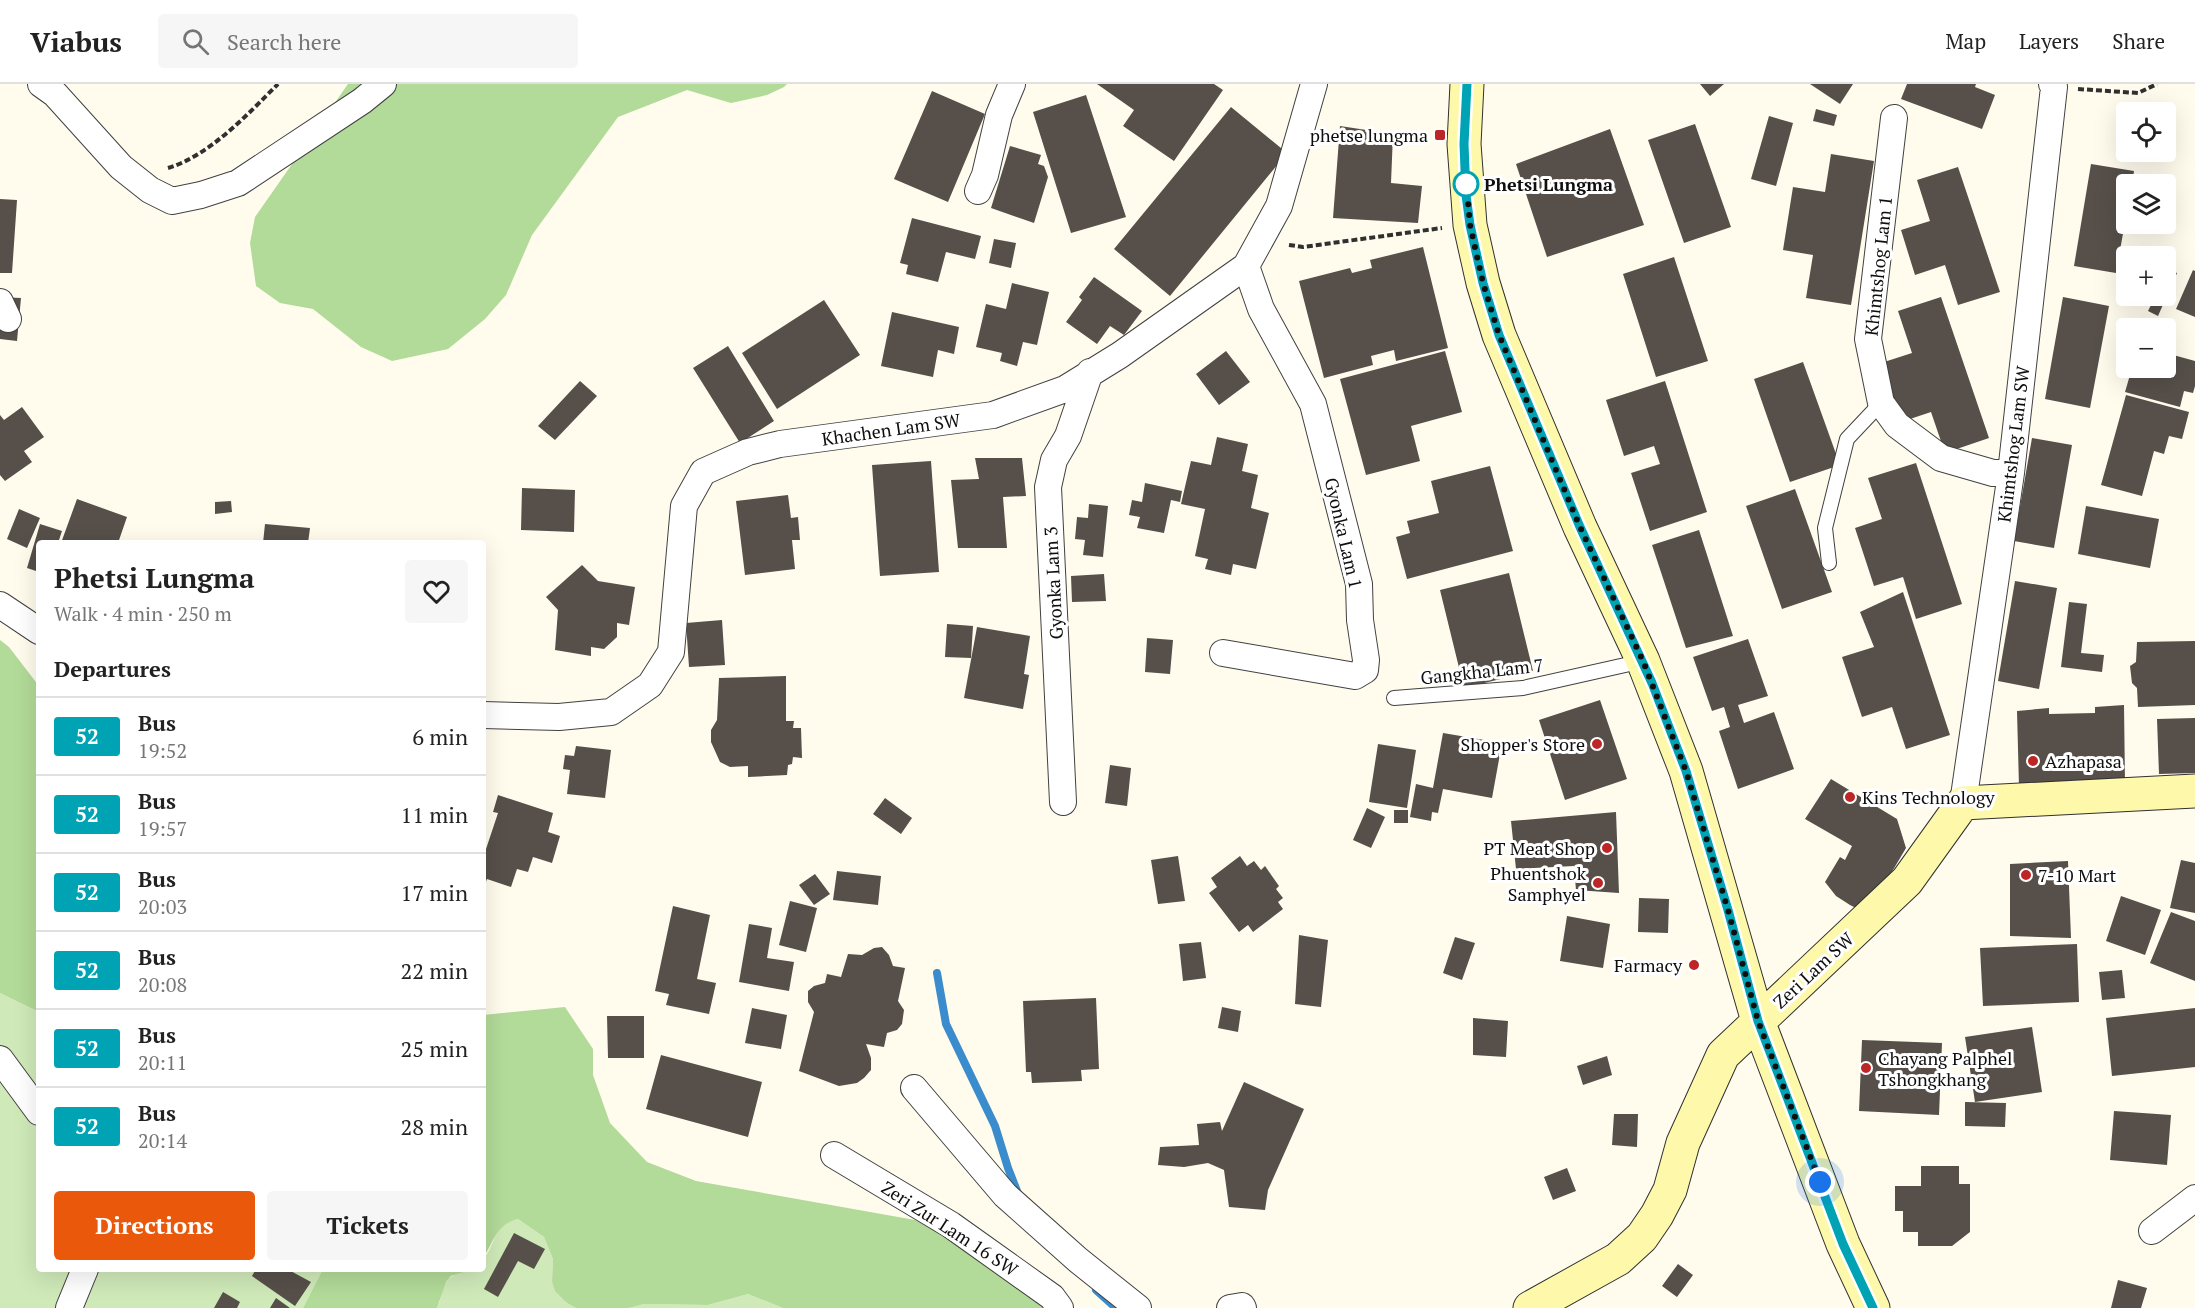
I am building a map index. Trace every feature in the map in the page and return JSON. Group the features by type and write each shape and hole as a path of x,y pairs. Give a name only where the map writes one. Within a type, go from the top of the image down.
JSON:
{"main road":[{"path":"1467,84 1464,144 1466,195 1483,283 1499,335 1580,527 1643,661 1686,771 1728,910 1758,1021 1843,1244 1873,1308"},
{"path":"1963,803 2195,791"},
{"name":"Zeri Lam SW","path":"1530,1308 1618,1259 1642,1237 1670,1190 1683,1143 1723,1055 1907,881 1963,803"}],"street":[{"path":"41,84 55,94 121,167 150,190 172,201 201,195 238,183 363,101 383,84"},
{"path":"978,191 985,175 999,115 1012,84"},
{"name":"Khachen Lam SW","path":"486,715 559,717 611,712 650,685 670,652 684,506 703,472 748,452 780,444 993,415 1065,389 1186,310 1254,254 1279,206 1314,84"},
{"name":"Khimtshog Lam SW","path":"1963,803 2011,473 2054,85"},
{"name":"Khimtshog Lam 1","path":"1894,118 1868,339 1881,403 1897,425 1941,458 1993,472 2011,473"},
{"path":"1254,254 1270,301 1320,398 1334,449 1346,481"},
{"name":"Gyonka Lam 1","path":"1223,653 1355,676 1365,670 1366,660 1360,620 1359,584 1312,404 1261,309 1254,254"},
{"name":"Gyonka Lam 3","path":"1063,802 1048,487 1054,460 1068,436 1090,372"},
{"path":"0,605 36,629"},
{"path":"0,1059 36,1108"},
{"path":"914,1088 1005,1195 1078,1260 1138,1308"},
{"name":"Zeri Zur Lam 16 SW","path":"834,1155 951,1225 1052,1297 1060,1308"},
{"path":"2152,1231 2195,1198"},
{"path":"69,1308 84,1272"},
{"path":"1230,1308 1242,1306 1243,1308"}],"lane":[{"path":"1829,563 1825,528 1847,439 1881,403"},
{"name":"Gangkha Lam 7","path":"1394,698 1523,688 1643,661"}],"path":[{"path":"121,167 142,172 156,172 173,167 205,150 246,117 278,84"},
{"path":"2054,85 2138,93 2157,84"},
{"path":"1254,254 1470,225"}],"green space":[{"path":"348,84 787,84 767,95 731,103 687,90 618,117 532,235 506,295 485,319 448,349 392,361 361,347 313,309 280,303 256,286 250,243 255,217"},
{"path":"0,640 9,647 36,682 36,1011 0,993"},
{"path":"0,993 36,1011 36,1272 321,1272 303,1308 0,1308"},
{"path":"565,1007 593,1049 593,1075 610,1123 647,1162 696,1181 915,1220 963,1243 1048,1308 783,1308 748,1294 708,1305 644,1304 629,1308 576,1308 555,1291 552,1281 553,1259 544,1237 518,1219 500,1229 486,1252 486,1015"},
{"path":"518,1219 544,1237 553,1259 552,1281 567,1303 576,1308 437,1308 444,1287 450,1278 462,1272 486,1272 486,1255 500,1229 507,1223"},
{"path":"321,1272 464,1272 451,1276 446,1282 437,1308 303,1308"},
{"path":"748,1294 783,1308 629,1308 644,1304 708,1305"}],"building":[{"path":"1097,84 1214,84 1223,90 1174,161 1123,126 1134,110"},
{"path":"1700,84 1724,84 1710,96"},
{"path":"1810,84 1853,84 1840,104"},
{"path":"1907,84 1976,84 1975,87 1995,95 1982,129 1901,99"},
{"path":"932,91 985,114 948,202 894,179"},
{"path":"1086,95 1126,217 1071,233 1033,112"},
{"path":"1231,107 1287,153 1170,296 1114,249"},
{"path":"1816,109 1837,115 1834,126 1813,121"},
{"path":"1769,116 1793,123 1776,186 1751,179"},
{"path":"1695,124 1731,227 1684,243 1648,140"},
{"path":"1340,126 1393,134 1391,183 1422,186 1418,223 1333,218"},
{"path":"1610,129 1644,225 1547,257 1516,164"},
{"path":"1010,146 1041,155 1038,164 1044,166 1048,177 1034,223 991,208"},
{"path":"1831,154 1874,161 1851,305 1806,298 1813,255 1783,250 1793,187 1825,192"},
{"path":"2091,164 2134,171 2134,174 2116,174 2116,234 2123,234 2121,246 2116,246 2116,273 2074,266"},
{"path":"1958,167 2000,292 1958,305 1945,265 1915,275 1901,230 1930,221 1917,180"},
{"path":"0,199 17,200 12,273 0,273"},
{"path":"912,218 981,236 975,259 946,252 938,282 906,274 908,265 900,263"},
{"path":"994,239 1016,243 1011,268 989,263"},
{"path":"1423,247 1448,348 1396,361 1394,350 1371,356 1373,365 1324,378 1299,281 1350,268 1352,273 1372,268 1370,260"},
{"path":"1674,257 1708,361 1656,377 1623,274"},
{"path":"2193,270 2195,271 2195,317 2176,309"},
{"path":"1094,277 1142,311 1124,335 1110,326 1097,344 1066,322 1082,300 1079,297"},
{"path":"1012,283 1049,292 1037,345 1023,342 1017,366 1000,361 1002,353 976,347 986,304 1006,309"},
{"path":"0,297 21,298 17,341 0,339"},
{"path":"1941,297 1989,438 1945,453 1931,412 1901,422 1881,363 1912,353 1898,311"},
{"path":"2063,297 2109,306 2090,408 2045,399"},
{"path":"824,300 860,355 777,409 742,353"},
{"path":"2150,306 2162,306 2158,316 2148,311"},
{"path":"892,312 959,327 954,354 938,350 933,377 881,366"},
{"path":"728,346 774,421 740,443 693,368"},
{"path":"1226,351 1250,382 1219,405 1196,374"},
{"path":"1445,351 1462,412 1411,426 1420,461 1366,475 1340,379"},
{"path":"2176,356 2195,361 2193,393 2184,391 2180,407 2125,392 2129,378 2176,378"},
{"path":"1803,362 1840,465 1790,482 1754,379"},
{"path":"580,381 597,396 555,440 538,426"},
{"path":"1665,381 1707,512 1650,531 1631,473 1660,464 1654,446 1624,456 1606,400"},
{"path":"2126,395 2189,412 2182,439 2169,436 2164,454 2154,451 2142,496 2101,485"},
{"path":"22,407 44,437 24,451 32,462 5,481 0,475 0,415 4,420"},
{"path":"1217,437 1248,444 1242,471 1258,475 1251,508 1269,513 1256,569 1233,564 1231,575 1205,569 1208,559 1195,556 1205,509 1181,504 1191,461 1211,465"},
{"path":"2032,438 2072,445 2054,548 2014,541"},
{"path":"975,458 1022,458 1026,496 1003,497 1007,548 958,548 951,480 979,479"},
{"path":"931,461 939,572 880,576 872,465"},
{"path":"1916,463 1962,604 1916,619 1903,577 1874,586 1855,528 1882,519 1868,478"},
{"path":"1490,466 1513,551 1407,579 1396,537 1410,533 1407,521 1439,513 1431,481"},
{"path":"1145,483 1182,491 1180,502 1171,500 1164,533 1137,528 1140,517 1129,515 1132,500 1142,502"},
{"path":"522,488 575,490 574,532 521,530"},
{"path":"1795,489 1832,592 1782,609 1746,506"},
{"path":"788,495 791,518 798,517 800,540 792,540 795,569 745,575 736,501"},
{"path":"77,499 127,517 119,540 62,540"},
{"path":"231,501 232,512 215,514 215,502"},
{"path":"1089,504 1108,506 1103,557 1083,555 1085,540 1075,539 1077,517 1088,518"},
{"path":"2086,506 2159,519 2150,568 2078,554"},
{"path":"19,509 40,518 27,548 7,539"},
{"path":"40,524 62,531 59,540 36,540 36,571 27,568"},
{"path":"265,524 310,528 308,540 263,540"},
{"path":"1699,530 1733,636 1686,648 1652,545"},
{"path":"582,565 598,581 635,587 629,625 617,623 617,637 604,649 591,647 591,656 555,650 558,610 546,597"},
{"path":"1509,573 1533,671 1464,688 1440,590"},
{"path":"1104,574 1106,601 1072,602 1071,576"},
{"path":"2015,581 2057,588 2039,689 1998,681"},
{"path":"1903,592 1950,735 1906,749 1892,707 1862,717 1842,657 1874,647 1860,612"},
{"path":"2069,602 2087,604 2081,653 2104,655 2102,672 2061,667"},
{"path":"722,620 725,665 689,667 686,623"},
{"path":"947,624 973,626 971,658 945,657"},
{"path":"977,627 1030,636 1024,674 1029,675 1023,709 964,698"},
{"path":"1147,638 1173,640 1170,674 1145,672"},
{"path":"1748,639 1768,696 1738,705 1744,723 1774,712 1794,769 1738,789 1719,731 1730,727 1724,707 1712,711 1693,657"},
{"path":"2195,641 2195,705 2138,707 2137,688 2132,683 2130,666 2136,662 2137,642"},
{"path":"786,676 786,721 794,721 793,728 801,728 802,758 793,757 792,764 788,765 787,775 748,777 748,766 730,767 720,762 711,742 711,730 717,720 719,678"},
{"path":"1600,700 1627,779 1565,800 1539,720"},
{"path":"2124,705 2125,783 2019,787 2017,711 2049,708 2049,714 2095,713 2095,707"},
{"path":"2195,718 2195,773 2159,774 2157,719"},
{"path":"1443,733 1502,743 1492,798 1443,789 1438,813 1432,812 1431,821 1410,817 1416,784 1433,788"},
{"path":"1378,744 1416,750 1407,808 1369,802"},
{"path":"576,746 611,750 605,798 567,794 570,770 563,769 565,755 574,756"},
{"path":"1110,765 1131,768 1127,806 1105,803"},
{"path":"1831,779 1897,819 1906,848 1870,909 1858,909 1850,905 1836,896 1825,882 1840,857 1845,860 1852,846 1805,819"},
{"path":"498,795 553,813 548,832 560,836 552,863 533,857 528,872 517,869 511,887 487,879 486,882 486,849 498,813 493,812"},
{"path":"885,798 912,818 901,834 873,814"},
{"path":"1367,808 1385,817 1371,848 1353,840"},
{"path":"1394,810 1408,810 1408,823 1394,823"},
{"path":"1616,812 1619,893 1576,890 1574,866 1516,869 1511,821"},
{"path":"1178,856 1185,901 1158,904 1151,860"},
{"path":"1240,856 1247,866 1254,861 1261,870 1265,866 1279,886 1276,889 1283,898 1278,902 1283,909 1253,932 1248,925 1239,932 1209,893 1217,887 1211,878"},
{"path":"2181,860 2195,863 2195,913 2170,908"},
{"path":"2068,861 2071,938 2010,936 2010,864"},
{"path":"837,871 881,876 878,905 833,900"},
{"path":"815,874 830,894 814,905 799,885"},
{"path":"2121,896 2161,910 2145,955 2106,941"},
{"path":"1639,898 1669,899 1668,933 1638,932"},
{"path":"790,901 817,908 806,952 779,945"},
{"path":"673,906 710,915 697,979 716,983 709,1014 666,1005 669,994 655,991"},
{"path":"2171,912 2195,921 2195,981 2150,963"},
{"path":"1567,916 1610,924 1603,968 1560,961"},
{"path":"749,924 772,928 767,958 794,962 789,991 739,982"},
{"path":"1299,935 1328,940 1321,1007 1295,1004"},
{"path":"1455,937 1475,943 1462,980 1443,973"},
{"path":"1201,942 1206,978 1183,981 1179,944"},
{"path":"2077,944 2079,1002 1983,1006 1980,948"},
{"path":"882,947 889,955 893,966 905,968 898,1001 904,1010 902,1024 897,1030 887,1033 884,1047 866,1044 871,1058 871,1070 857,1083 839,1086 799,1071 814,1012 808,1002 808,991 814,986 825,983 827,974 841,977 848,954 862,955 874,948"},
{"path":"2122,970 2125,998 2102,1000 2099,972"},
{"path":"1096,998 1099,1069 1081,1070 1082,1081 1032,1083 1031,1072 1026,1072 1023,1001"},
{"path":"1222,1007 1241,1011 1238,1032 1218,1028"},
{"path":"752,1008 787,1015 781,1049 745,1043"},
{"path":"2195,1008 2195,1067 2112,1076 2106,1018"},
{"path":"607,1016 644,1016 644,1058 608,1058"},
{"path":"1473,1018 1508,1021 1506,1057 1473,1055"},
{"path":"2032,1027 2042,1092 1975,1102 1965,1037"},
{"path":"1862,1040 1942,1043 1939,1115 1859,1111"},
{"path":"661,1055 762,1082 748,1137 646,1109"},
{"path":"1607,1056 1612,1075 1583,1085 1577,1066"},
{"path":"1244,1082 1304,1109 1268,1190 1265,1210 1229,1207 1224,1170 1208,1163 1184,1167 1158,1165 1160,1147 1199,1145 1197,1124 1220,1122 1222,1131"},
{"path":"1965,1102 2006,1103 2005,1127 1965,1126"},
{"path":"2114,1111 2171,1115 2167,1165 2110,1160"},
{"path":"1614,1114 1638,1114 1637,1147 1612,1145"},
{"path":"1921,1166 1959,1166 1959,1184 1970,1184 1970,1232 1952,1246 1918,1246 1918,1232 1903,1232 1903,1211 1895,1211 1895,1186 1921,1186"},
{"path":"1567,1168 1576,1191 1553,1200 1544,1177"},
{"path":"514,1233 545,1249 534,1269 518,1261 498,1297 484,1289"},
{"path":"1678,1264 1693,1275 1677,1297 1662,1286"},
{"path":"254,1272 293,1272 311,1282 295,1306 252,1276"},
{"path":"2118,1280 2147,1288 2141,1308 2111,1308"},
{"path":"223,1292 240,1302 237,1308 214,1308"},
{"path":"276,1298 290,1308 270,1308"}],"waterway":[{"path":"937,973 946,1024 995,1126 1019,1196"},
{"path":"1096,1290 1116,1308"}],"bus line":[{"name":"52","path":"1467,84 1464,144 1466,195 1483,283 1499,335 1580,527 1643,661 1686,771 1728,910 1758,1021 1843,1244 1873,1308"}],"place":[{"name":"phetse lungma","path":"1440,135"},
{"name":"Phetsi Lungma","path":"1466,184"},
{"name":"Shopper's Store","path":"1597,744"},
{"name":"Azhapasa","path":"2033,761"},
{"name":"Kins Technology","path":"1850,797"},
{"name":"PT Meat Shop","path":"1607,848"},
{"name":"7-10 Mart","path":"2026,875"},
{"name":"Phuentshok Samphyel","path":"1598,883"},
{"name":"Farmacy","path":"1694,965"},
{"name":"Chayang Palphel Tshongkhang","path":"1866,1068"}],"route":[{"path":"1466,184 1466,178 1470,225 1483,283 1499,335 1580,527 1643,661 1686,771 1728,910 1758,1021 1820,1182"}]}
